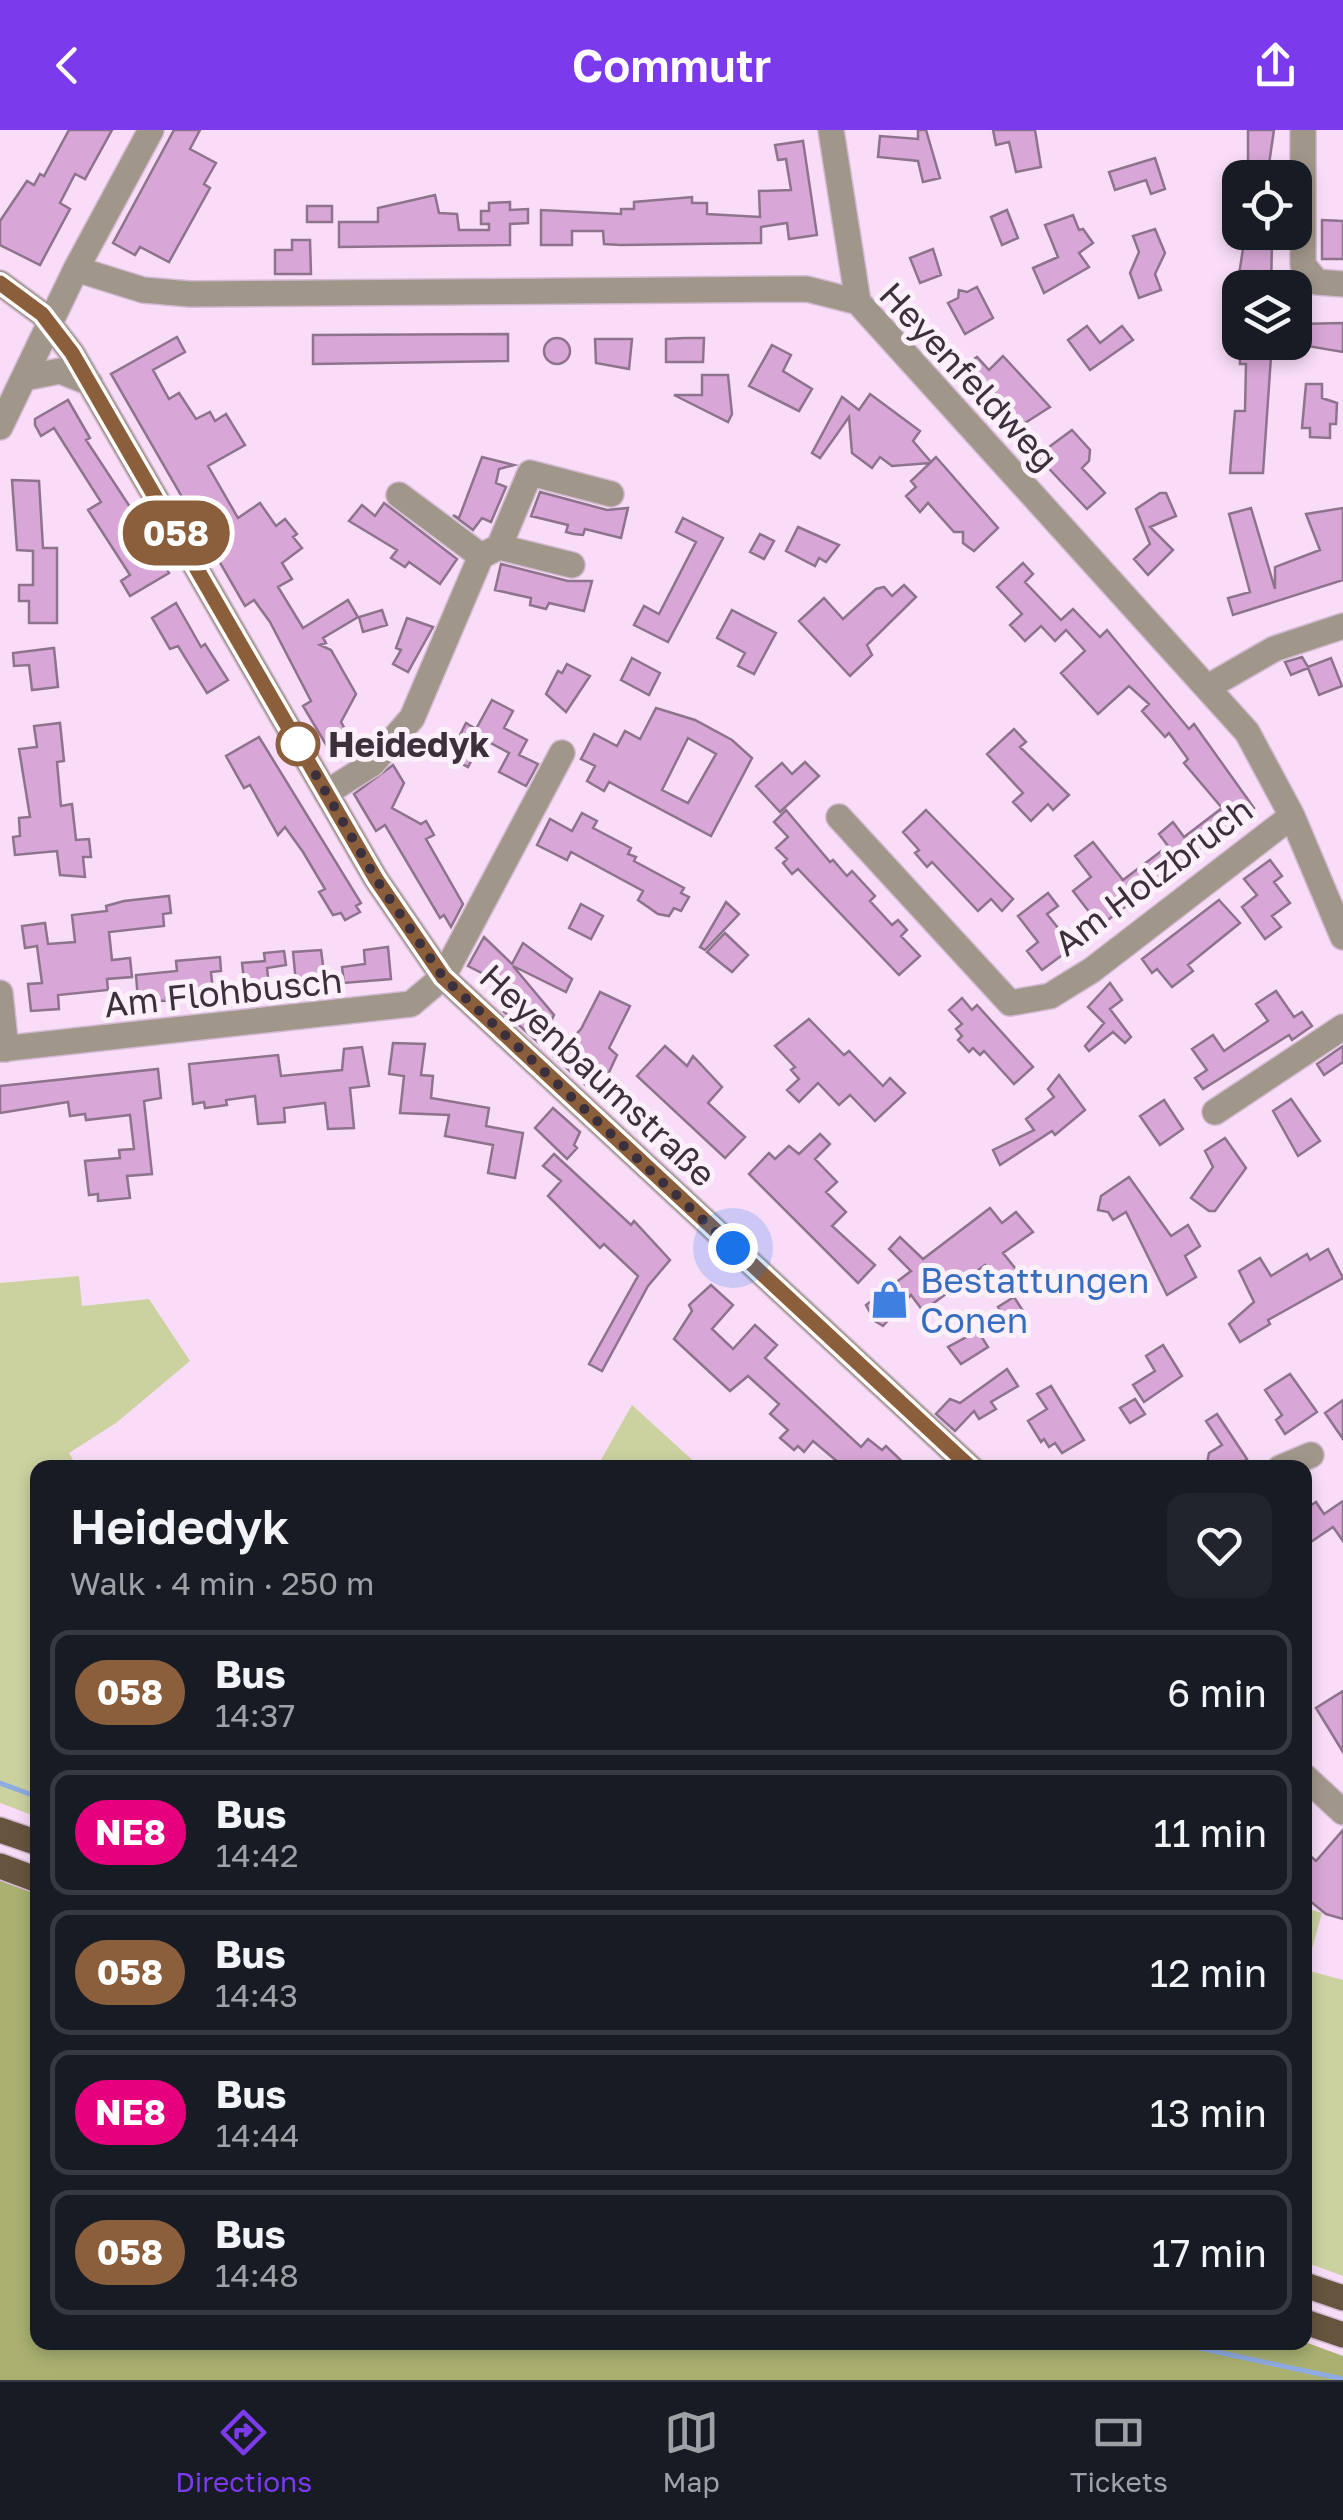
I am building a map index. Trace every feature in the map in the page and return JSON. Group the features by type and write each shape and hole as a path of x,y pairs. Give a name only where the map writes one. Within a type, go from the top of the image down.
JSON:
{"main road":[{"path":"0,1830 30,1840"},
{"path":"0,1866 30,1877"},
{"path":"1312,2287 1343,2298"},
{"path":"1312,2324 1343,2335"}],"street":[{"path":"0,426 76,270 151,130"},
{"path":"831,130 858,302"},
{"path":"1303,130 1303,265 1316,282 1343,284"},
{"name":"Heyenfeldweg","path":"76,270 143,290 190,294 807,289 858,302 1247,732 1292,816 1343,937"},
{"name":"Heyenbaumstraße","path":"0,283 51,324 90,384 376,879 443,977 962,1460"},
{"path":"24,378 60,371 90,384"},
{"path":"326,793 372,764 412,718 530,473 610,494"},
{"path":"399,494 490,551 572,565"},
{"path":"1208,687 1274,649 1343,626"},
{"name":"Heyenbaumstraße","path":"443,977 562,754"},
{"name":"Am Holzbruch","path":"838,818 1010,1003 1050,996 1092,970 1292,816"},
{"name":"Am Flohbusch","path":"3,1049 393,1010 411,1004 443,977"},
{"path":"0,993 3,1049"},
{"path":"1215,1112 1343,1028"},
{"path":"1299,1460 1311,1455"},
{"path":"1312,1783 1343,1812"}],"green space":[{"path":"79,1276 82,1306 149,1299 190,1361 116,1423 69,1453 73,1460 30,1460 30,1814 0,1803 0,1283"},
{"path":"632,1405 692,1460 601,1460"},
{"path":"0,1876 30,1887 30,2350 1312,2350 1312,2345 1343,2356 1343,2380 0,2380"},
{"path":"1312,1910 1322,1913 1312,1949"},
{"path":"1312,1972 1343,1980 1343,2276 1312,2265"}],"building":[{"path":"69,130 112,130 85,179 75,174 60,203 70,209 40,265 0,245 0,221 27,181 34,185 40,174 44,176"},
{"path":"174,130 200,130 190,149 216,163 204,184 210,188 169,262 140,247 135,255 113,243"},
{"path":"918,130 926,130 940,178 923,182 918,161 878,157 880,136 918,139"},
{"path":"993,130 1035,130 1041,167 1016,172 1009,142 996,145"},
{"path":"1248,130 1274,130 1270,160 1248,160"},
{"path":"803,141 817,235 789,239 787,223 761,227 761,243 604,244 603,231 572,231 572,245 541,245 541,210 621,214 621,209 634,209 634,202 692,197 692,203 707,203 707,214 760,217 759,191 791,190 786,159 778,160 775,145"},
{"path":"1155,158 1165,189 1151,194 1146,180 1115,190 1109,172"},
{"path":"435,195 439,213 457,214 459,230 489,230 489,224 481,224 481,211 489,211 489,203 510,202 510,210 528,209 528,223 510,224 510,245 339,247 339,222 378,222 378,208"},
{"path":"307,206 332,206 332,222 307,222"},
{"path":"1007,210 1018,238 1002,245 991,217"},
{"path":"1073,215 1079,230 1083,229 1093,243 1079,253 1089,267 1044,293 1033,268 1058,257 1045,225"},
{"path":"1322,220 1343,221 1343,259 1322,259"},
{"path":"1155,229 1165,253 1155,274 1161,290 1139,298 1130,273 1139,252 1133,236"},
{"path":"292,240 310,240 311,274 275,274 275,250 292,250"},
{"path":"933,249 941,275 920,283 910,258"},
{"path":"1243,250 1272,250 1271,270 1240,270"},
{"path":"977,287 993,318 965,334 948,303 958,298 959,290 967,292"},
{"path":"1343,323 1343,352 1312,347 1312,324"},
{"path":"1087,326 1100,343 1122,326 1133,340 1090,370 1068,340"},
{"path":"508,334 508,361 313,364 313,335"},
{"path":"177,337 185,352 153,370 169,399 179,393 196,419 210,412 215,421 226,414 245,445 208,466 238,518 260,503 276,526 285,519 297,534 293,537 302,548 282,563 292,579 278,587 303,628 348,600 358,617 323,638 326,643 320,645 331,650 356,694 341,722 349,736 328,748 303,706 311,701 270,622 254,600 245,606 111,374"},
{"path":"557,338 566,342 570,351 566,360 557,364 548,360 544,351 548,342"},
{"path":"704,338 703,362 666,362 666,339"},
{"path":"595,339 632,339 629,369 596,363"},
{"path":"772,345 791,355 783,371 812,389 799,411 749,386"},
{"path":"1003,356 1050,407 1017,428 995,394 987,402 958,371 977,357 989,370"},
{"path":"1240,360 1271,360 1263,473 1230,473 1235,411 1245,411 1246,364 1240,364"},
{"path":"702,375 728,375 732,414 728,422 674,395 702,395"},
{"path":"1306,384 1322,384 1322,398 1337,403 1336,424 1330,424 1330,438 1310,437 1310,428 1302,428"},
{"path":"870,394 920,431 913,441 931,462 936,457 998,528 974,551 963,543 963,532 954,532 928,503 920,512 906,496 916,487 911,481 930,463 892,466 880,457 872,468 852,453 849,417 820,458 812,453 842,397 859,410"},
{"path":"68,400 90,438 86,440 134,513 124,519 140,546 150,540 169,573 130,596 121,581 130,575 88,510 101,502 54,428 41,436 35,425 35,419"},
{"path":"1072,430 1090,450 1089,461 1082,468 1105,493 1087,509 1037,456"},
{"path":"482,457 514,465 499,469 496,483 506,487 491,522 482,518 473,530 453,515 459,518"},
{"path":"12,480 39,481 43,548 57,548 57,623 29,623 29,601 19,601 19,585 33,585 33,551 17,550"},
{"path":"540,492 607,510 628,508 621,538 585,529 583,535 574,534 566,532 568,525 531,516"},
{"path":"1166,493 1176,516 1150,527 1173,550 1148,575 1134,559 1150,544 1136,509"},
{"path":"384,503 457,559 440,584 409,562 405,567 391,558 397,550 349,521 362,505 375,516"},
{"path":"1251,508 1275,589 1275,567 1320,550 1306,514 1343,508 1343,580 1233,615 1228,598 1250,592 1229,514"},
{"path":"683,518 723,538 668,642 634,625 644,606 659,614 696,542 676,532"},
{"path":"798,527 839,545 826,562 819,558 815,566 786,551"},
{"path":"760,534 774,541 764,559 750,552"},
{"path":"1023,563 1033,574 1025,582 1061,620 1073,609 1100,637 1107,630 1189,729 1194,724 1254,808 1100,926 1073,891 1091,877 1075,856 1093,842 1123,880 1168,846 1159,834 1173,822 1184,837 1222,808 1184,763 1188,759 1169,733 1165,737 1142,711 1149,704 1129,686 1098,714 1061,673 1085,651 1066,630 1055,641 1041,626 1025,641 1010,625 1022,614 997,587"},
{"path":"501,564 568,581 592,581 584,611 549,603 546,609 530,605 531,598 495,590"},
{"path":"904,585 916,597 867,645 872,655 850,676 799,621 824,598 843,619 876,589 884,587 892,596"},
{"path":"176,603 201,647 205,644 228,680 207,693 178,646 170,649 152,618"},
{"path":"382,610 387,625 363,632 359,617"},
{"path":"732,610 776,633 754,674 738,666 745,653 717,638"},
{"path":"407,618 433,627 408,672 393,664 401,650 396,648"},
{"path":"54,648 58,687 32,690 29,665 14,666 13,653"},
{"path":"1302,657 1308,667 1331,658 1342,686 1319,695 1308,668 1291,675 1285,662"},
{"path":"632,658 660,673 649,695 621,680"},
{"path":"567,664 590,676 566,712 546,694 558,671 562,673"},
{"path":"492,700 513,711 504,728 527,740 519,755 538,764 526,786 499,772 509,753 483,739 468,767 449,757 466,723 476,729"},
{"path":"656,708 695,720 732,740 752,758 711,836 609,782 604,791 587,781 595,766 581,759 594,734 617,746 625,731 640,739","holes":["688,738 716,754 688,803 662,790"]},
{"path":"60,723 64,761 57,762 61,806 72,804 76,840 89,839 91,857 83,857 85,877 60,875 57,851 15,855 13,837 20,836 19,818 30,817 19,749 37,747 34,726"},
{"path":"1014,729 1026,742 1020,747 1069,795 1053,810 1048,804 1031,821 1013,802 1023,793 987,754"},
{"path":"259,737 361,903 356,906 360,912 345,920 341,913 333,915 319,892 325,889 303,852 285,827 278,835 250,785 244,788 226,756"},
{"path":"805,762 819,776 780,812 756,786 782,763 792,774"},
{"path":"393,765 404,783 392,808 421,824 426,821 434,835 426,839 463,904 451,927 444,915 440,918 385,825 376,831 354,794"},
{"path":"786,810 830,862 833,860 847,876 852,871 875,896 870,901 892,925 898,920 907,930 901,936 920,956 899,975 798,869 792,874 783,863 787,859 776,848 788,837 774,822"},
{"path":"926,810 1013,899 1002,911 991,899 978,911 932,862 927,867 915,853 919,850 903,832"},
{"path":"582,813 597,821 593,828 631,848 628,854 636,857 634,861 684,888 681,893 689,897 681,911 674,908 669,916 658,914 638,900 643,891 571,852 567,860 537,845 550,819 572,831"},
{"path":"1270,860 1282,876 1274,882 1290,903 1272,916 1281,927 1265,939 1242,907 1257,895 1244,879"},
{"path":"1048,893 1058,906 1047,914 1073,947 1042,970 1027,951 1038,942 1018,916"},
{"path":"169,896 171,913 163,914 164,926 109,932 112,960 130,958 132,977 107,979 108,990 58,995 59,1009 31,1011 28,984 42,983 37,946 25,948 22,926 45,923 48,944 75,942 72,915 107,911 106,906 124,901"},
{"path":"1219,900 1240,923 1188,965 1193,971 1172,987 1157,969 1152,973 1142,959"},
{"path":"726,902 739,914 705,950 700,947"},
{"path":"581,904 603,916 591,939 569,928"},
{"path":"725,933 748,955 732,972 707,952"},
{"path":"484,937 512,964 523,943 572,979 566,992 513,966 554,1015 540,1044 504,1012 521,993 468,966"},
{"path":"388,947 391,979 344,983 342,967 365,964 364,950"},
{"path":"321,950 325,980 296,983 293,952"},
{"path":"284,951 286,965 267,968 269,986 245,989 242,963 265,961 264,953"},
{"path":"220,957 221,971 211,972 213,992 166,998 167,1001 138,1000 136,975 177,971 176,961"},
{"path":"1110,983 1122,1000 1110,1009 1131,1037 1125,1043 1113,1032 1089,1051 1085,1046 1104,1023 1088,1007"},
{"path":"1276,991 1294,1017 1302,1012 1312,1026 1292,1040 1289,1035 1203,1089 1195,1078 1207,1070 1192,1049 1213,1035 1224,1051 1268,1021 1256,1004"},
{"path":"600,992 630,1006 609,1048 617,1055 598,1096 554,1057 581,1029"},
{"path":"962,998 972,1010 977,1005 1033,1067 1014,1084 984,1051 980,1055 973,1048 969,1052 958,1040 962,1036 956,1029 962,1024 949,1010"},
{"path":"809,1019 844,1055 849,1051 883,1086 890,1078 905,1093 875,1121 850,1095 839,1105 818,1083 799,1102 787,1090 799,1079 791,1070 795,1067 775,1046"},
{"path":"393,1043 425,1044 421,1075 433,1076 431,1098 489,1108 486,1126 523,1133 515,1178 488,1173 493,1145 445,1136 449,1115 400,1113 404,1076 389,1074"},
{"path":"665,1046 687,1066 693,1056 722,1087 708,1103 745,1137 725,1158 637,1076"},
{"path":"1343,1046 1343,1062 1324,1075 1317,1064"},
{"path":"362,1047 369,1086 350,1088 354,1128 328,1129 325,1103 284,1108 285,1122 258,1124 255,1096 205,1108 204,1102 193,1104 189,1064 278,1055 281,1076 342,1070 344,1049"},
{"path":"158,1069 161,1098 144,1101 152,1174 127,1176 130,1198 98,1201 98,1194 89,1195 85,1161 120,1158 119,1150 134,1149 130,1115 86,1120 85,1114 70,1116 68,1102 0,1113 0,1086"},
{"path":"1059,1075 1085,1110 1055,1135 1052,1131 1000,1165 993,1150 1034,1130 1026,1119 1054,1097 1048,1089"},
{"path":"1291,1099 1320,1141 1298,1156 1273,1111"},
{"path":"1164,1100 1183,1129 1160,1145 1140,1116"},
{"path":"553,1108 580,1132 574,1145 577,1148 567,1159 535,1128"},
{"path":"820,1134 830,1144 815,1159 837,1182 826,1192 846,1212 832,1226 875,1265 858,1283 749,1174 769,1153 775,1159 789,1146 799,1154"},
{"path":"1225,1138 1246,1168 1215,1211 1209,1211 1191,1198 1213,1167 1205,1151"},
{"path":"554,1154 631,1225 634,1221 670,1260 648,1286 602,1371 589,1364 638,1276 604,1244 600,1248 548,1196 561,1181 543,1166"},
{"path":"1129,1177 1171,1236 1188,1225 1200,1246 1185,1256 1196,1277 1167,1295 1126,1212 1113,1220 1108,1212 1098,1210 1101,1196"},
{"path":"990,1208 1002,1223 1016,1212 1033,1232 1003,1253 1023,1278 1006,1292 985,1265 923,1311 911,1295 883,1326 875,1321 866,1305 911,1271 889,1249 900,1237 923,1259"},
{"path":"1328,1249 1343,1278 1268,1320 1270,1324 1240,1342 1229,1324 1254,1302 1239,1271 1260,1258 1271,1276 1307,1254 1310,1260"},
{"path":"711,1285 733,1305 712,1329 733,1349 755,1325 777,1345 765,1358 861,1447 868,1439 882,1450 886,1446 901,1460 836,1460 813,1441 804,1452 798,1446 794,1450 780,1438 788,1430 770,1414 779,1404 748,1376 730,1391 674,1339 692,1311 689,1305"},
{"path":"1014,1297 1025,1314 1008,1324 998,1307"},
{"path":"978,1331 988,1347 961,1364 948,1347"},
{"path":"1163,1345 1182,1376 1144,1402 1133,1385 1155,1371 1146,1356"},
{"path":"1007,1369 1018,1386 991,1402 996,1409 979,1419 974,1411 955,1431 936,1414 950,1399 960,1403"},
{"path":"1290,1374 1317,1412 1285,1434 1276,1420 1282,1415 1265,1390"},
{"path":"1051,1386 1084,1440 1062,1453 1055,1443 1049,1447 1044,1439 1041,1442 1028,1421 1047,1409 1037,1394"},
{"path":"1135,1399 1145,1414 1130,1423 1120,1408"},
{"path":"1343,1400 1343,1439 1325,1413"},
{"path":"1217,1414 1247,1459 1208,1460 1209,1453 1222,1445 1206,1421"},
{"path":"1343,1501 1343,1541 1333,1527 1312,1541 1312,1505 1316,1502 1324,1514"},
{"path":"1343,1691 1343,1752 1316,1708"},
{"path":"1343,1830 1343,1919 1326,1914 1312,1903 1312,1857 1316,1861"}],"waterway":[{"path":"0,1783 30,1794"},
{"path":"1208,2350 1343,2379"}],"bus line":[{"name":"058","path":"0,283 42,314 62,337 376,879 443,977 468,1005 962,1460"}],"place":[{"name":"Heidedyk","path":"298,744"},
{"name":"Bestattungen Conen","path":"890,1300"}],"route":[{"path":"298,744 376,879 443,977 468,1005 733,1248"}]}
